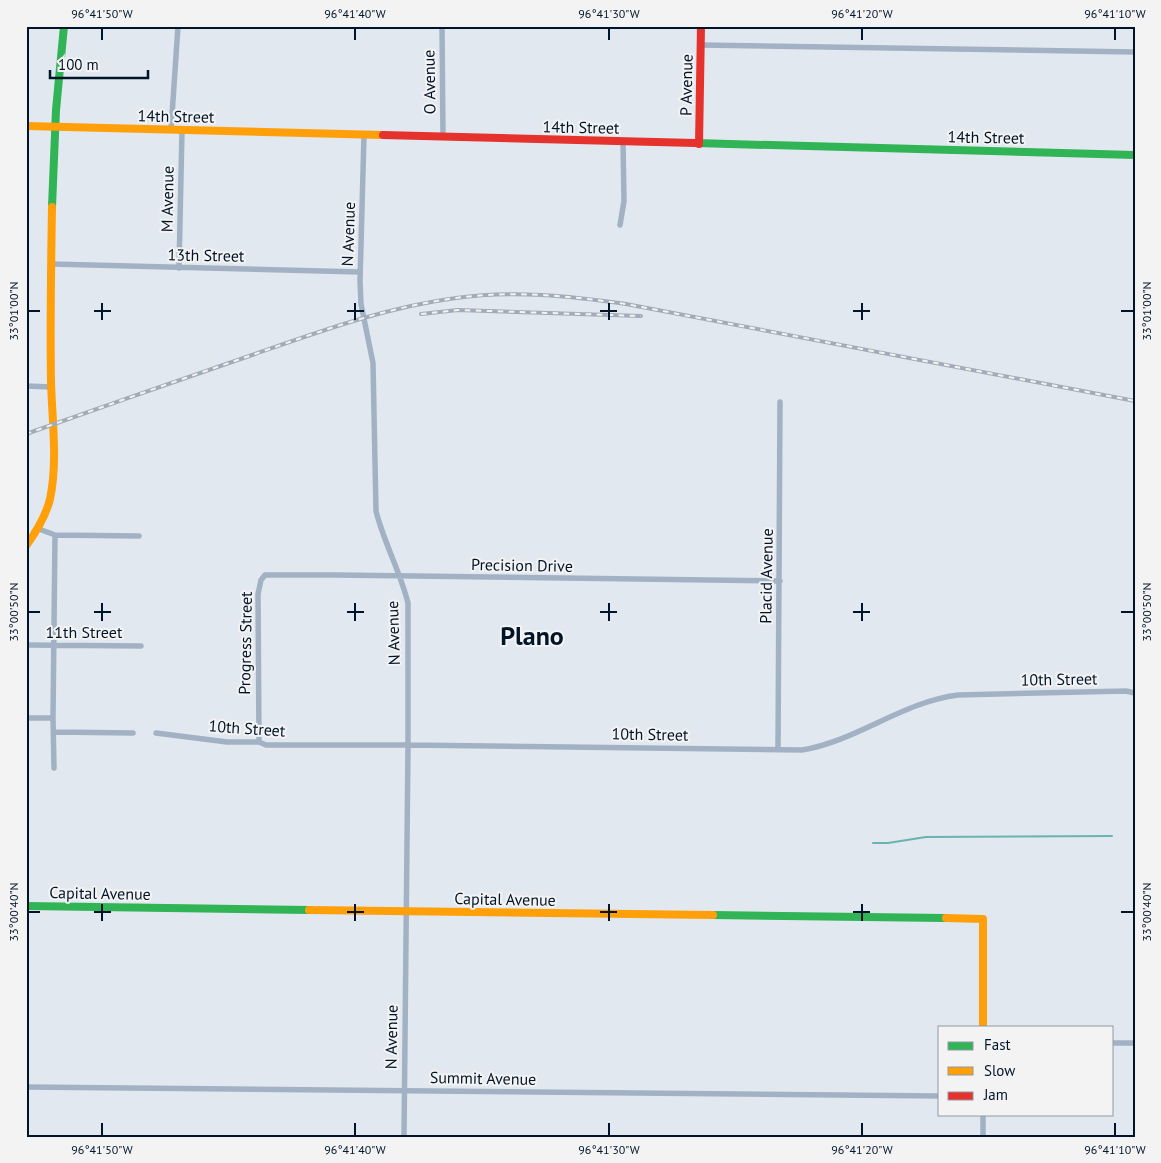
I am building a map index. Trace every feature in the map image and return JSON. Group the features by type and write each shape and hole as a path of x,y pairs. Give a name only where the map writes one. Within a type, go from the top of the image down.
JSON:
{"main road":[{"path":"26,546 39,529 46,511 52,482 51,264 54,127 64,26"},
{"name":"P Avenue","path":"699,144 701,26"},
{"name":"14th Street","path":"26,126 1135,155"},
{"name":"Capital Avenue","path":"26,906 983,919 983,1026"}],"street":[{"path":"171,130 178,26"},
{"name":"O Avenue","path":"442,26 443,137"},
{"path":"700,45 1135,52"},
{"name":"M Avenue","path":"180,268 182,130"},
{"name":"N Avenue","path":"364,135 360,272 361,304 373,363 376,511 381,531 401,577 408,603 404,1137"},
{"path":"620,225 624,201 623,142"},
{"name":"13th Street","path":"51,264 360,272"},
{"path":"26,386 51,387"},
{"name":"Placid Avenue","path":"778,749 780,402"},
{"path":"39,529 55,535 140,536"},
{"path":"54,768 55,535"},
{"name":"Precision Drive","path":"265,575 780,582"},
{"name":"Progress Street","path":"259,742 258,594 261,580 265,575"},
{"name":"11th Street","path":"26,645 142,646"},
{"name":"10th Street","path":"156,734 227,742 259,742 266,745 802,750 825,746 869,728 914,706 939,697 958,694 1135,692"},
{"path":"26,718 53,718"},
{"path":"54,732 134,733"},
{"path":"1114,1042 1135,1043"},
{"name":"Summit Avenue","path":"26,1087 938,1096"},
{"path":"983,1116 983,1137"}],"waterway":[{"path":"873,843 888,843 926,837 1112,836"}],"railway":[{"path":"26,434 354,321 430,302 499,294 563,296 626,304 1135,401"},
{"path":"421,314 458,310 641,316"}],"traffic: fast":[{"path":"52,207 56,110 64,26"},
{"path":"695,143 1135,155"},
{"path":"26,906 309,910"},
{"path":"713,915 946,918"}],"traffic: slow":[{"path":"26,126 383,135"},
{"path":"26,546 46,512 54,470 51,359 52,207"},
{"path":"309,910 713,915"},
{"path":"946,918 983,919 983,1026"}],"traffic: jam":[{"path":"699,144 701,26"},
{"path":"383,135 695,143"}],"district":[{"name":"Plano","path":"532,635"}]}
